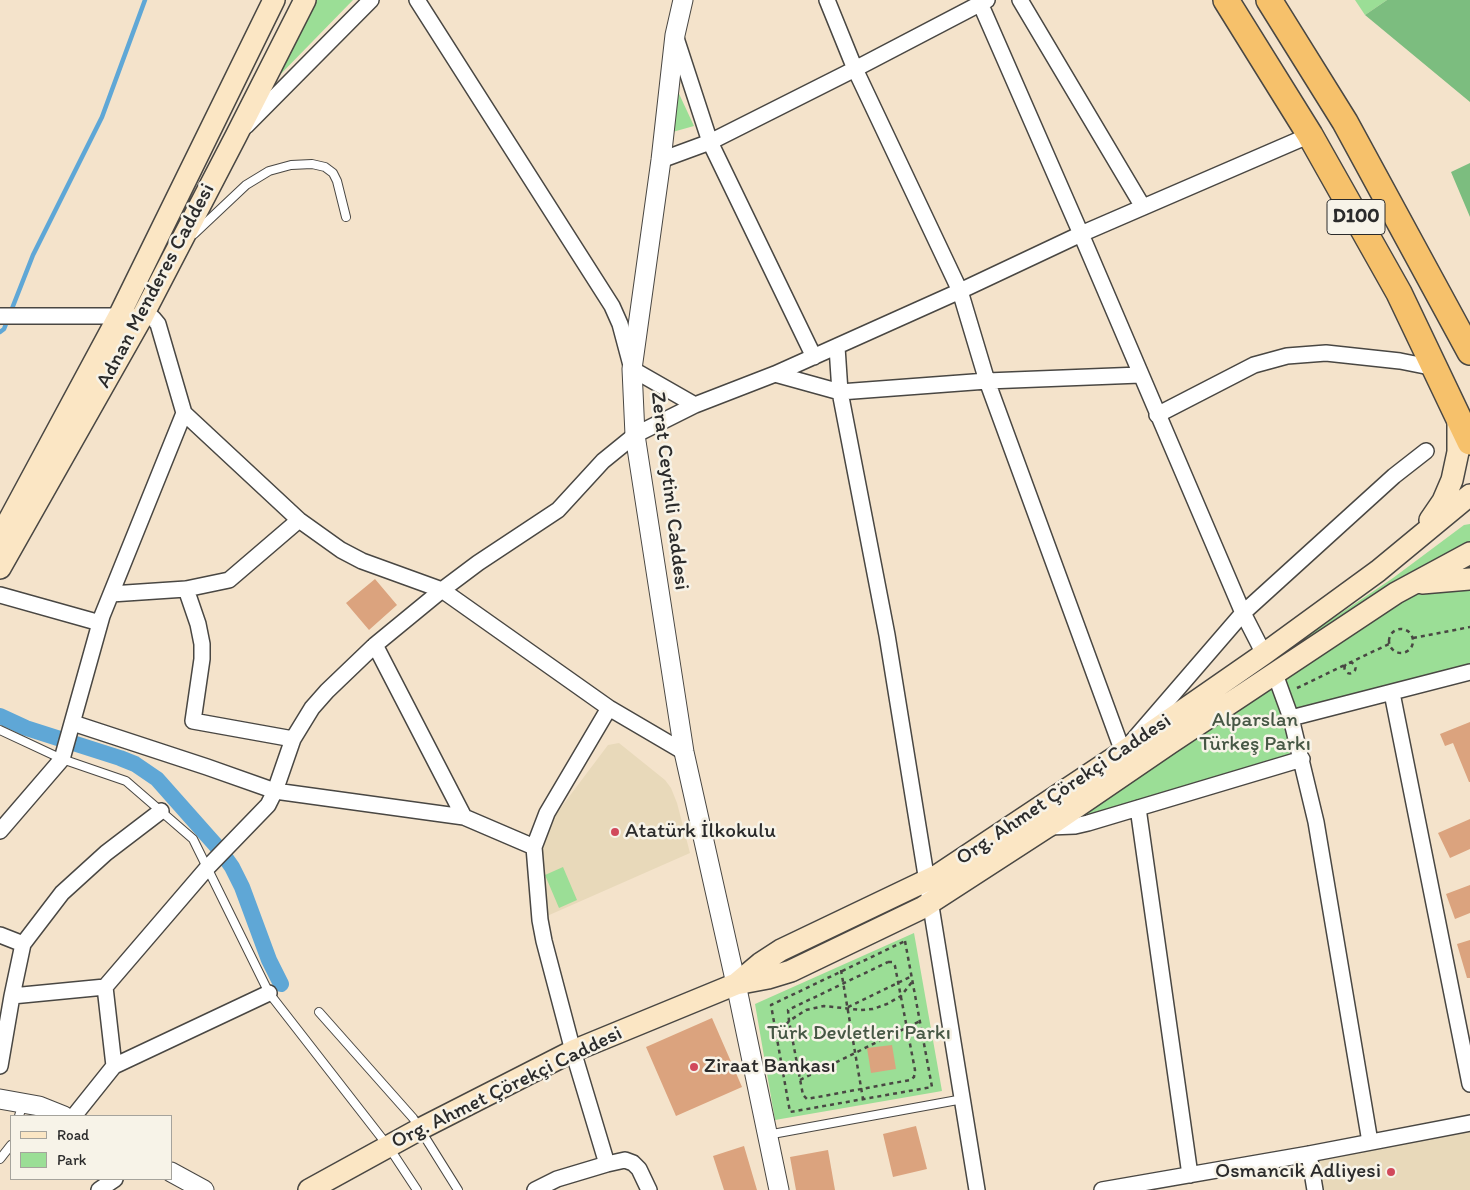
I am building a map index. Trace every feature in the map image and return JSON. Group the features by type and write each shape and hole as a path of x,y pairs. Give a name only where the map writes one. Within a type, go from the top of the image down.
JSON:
{"highway":[{"name":"D100","path":"1226,0 1310,135 1398,294 1470,442"},
{"name":"D100","path":"1268,0 1345,122 1468,342"}],"main road":[{"name":"Adnan Menderes Caddesi","path":"0,537 119,316 274,0"},
{"name":"Adnan Menderes Caddesi","path":"0,568 142,317 305,0"},
{"path":"1402,552 1427,524 1448,491 1458,452 1458,417"},
{"name":"Org. Ahmet Çörekçi Caddesi","path":"309,1190 420,1129 573,1050 736,984 777,976 932,903 1123,752 1264,654 1402,552 1470,496"},
{"name":"Org. Ahmet Çörekçi Caddesi","path":"736,984 761,963 781,950 928,880 1041,818 1275,674 1412,584 1470,553"},
{"name":"Org. Ahmet Çörekçi Caddesi","path":"1412,584 1470,578"}],"street":[{"path":"236,136 371,0"},
{"path":"417,0 612,306 620,324 632,369 695,405"},
{"name":"Zerat Ceytinli Caddesi","path":"683,0 676,35 632,369 635,435 684,752 736,984 779,1190"},
{"path":"827,0 855,69 960,291 987,381 1123,752 1242,613 1394,476 1426,451"},
{"path":"1020,0 1143,207"},
{"path":"661,160 710,142 983,2 1242,613 1264,654"},
{"path":"676,35 710,142 814,357"},
{"path":"12,996 104,987 212,863 263,810 274,791 293,738 312,708 327,691 375,645 442,590 478,563 553,514 603,461 635,435 695,405 775,374 837,347 1081,234 1310,135"},
{"path":"0,316 152,317 158,324 184,414 298,520 340,550 442,590 609,708 684,752"},
{"path":"837,347 840,392 887,635 978,1190"},
{"path":"1157,414 1254,365 1288,356 1326,353 1400,361 1435,368"},
{"path":"775,374 840,392 987,381 1140,375"},
{"path":"0,832 62,759 100,624 184,414"},
{"path":"111,594 186,589 229,580 298,520"},
{"path":"186,589 198,624 202,644 202,659 194,721 293,738"},
{"path":"0,595 100,624"},
{"path":"375,645 464,817"},
{"path":"1291,718 1470,672"},
{"path":"1275,674 1291,718 1316,822 1370,1142"},
{"path":"1392,693 1470,1084"},
{"path":"607,1164 573,1050 542,931 534,847 547,814 609,708"},
{"path":"73,723 207,766 274,791 464,817 534,847"},
{"path":"1041,818 1075,826 1302,759"},
{"path":"1138,808 1190,1175"},
{"path":"0,1066 12,996 24,944 62,893 106,854 161,811"},
{"path":"0,935 24,944"},
{"path":"104,987 114,1066"},
{"path":"75,1115 114,1066 269,993"},
{"path":"0,1099 21,1110 49,1109 62,1115"},
{"path":"1102,1190 1309,1154 1470,1123"},
{"path":"1309,1154 1315,1190"},
{"path":"535,1190 557,1179 625,1160 633,1163 639,1169 649,1190"},
{"path":"172,1173 204,1190"},
{"path":"99,1190 114,1180"}],"lane":[{"path":"182,240 192,236 256,177 292,164 325,166 333,173 338,181 346,217"},
{"path":"0,730 62,759 126,781 193,839 212,863 269,993 388,1146 417,1190"},
{"path":"319,1012 405,1108 458,1190"},
{"path":"767,1135 963,1099"},
{"path":"0,1159 10,1146"}],"path":[{"path":"1413,638 1470,627"},
{"path":"1398,628 1409,631 1413,638 1412,646 1409,650 1402,653 1394,651 1389,644 1388,640 1391,633 1398,628"},
{"path":"1283,695 1389,644"},
{"path":"1348,663 1355,665 1353,673 1346,670 1345,667 1348,663"},
{"path":"905,941 912,976 932,1087 790,1112 771,1005 905,941"},
{"path":"837,949 863,1099"},
{"path":"890,962 895,966 898,983 915,1072 913,1078 808,1099 803,1094 800,1080 789,1021 788,1012 790,1008 890,962"},
{"path":"847,1007 912,976"},
{"path":"777,1037 789,1021 802,1012 815,1007 873,1009 887,1004 900,996 909,988 913,981"},
{"path":"800,1080 920,1021"}],"shaded area":[{"name":"Atatürk İlkokulu","path":"619,743 665,780 671,788 677,803 690,853 547,916 542,851 550,822 608,745"},
{"name":"Osmancık Adliyesi","path":"1470,1123 1470,1190 1315,1190 1309,1154"}],"green space":[{"path":"316,0 353,0 272,83"},
{"path":"1355,0 1387,0 1365,15"},
{"path":"1387,0 1470,0 1470,102 1365,15"},
{"path":"674,83 694,126 669,133"},
{"path":"1470,163 1470,217 1451,172"},
{"path":"1470,524 1470,541 1395,583 1041,815 1393,578 1464,525"},
{"name":"Alparslan Türkeş Parkı","path":"1470,579 1470,672 1291,718 1302,759 1047,827 1396,593"},
{"path":"563,867 577,900 559,908 545,875"},
{"name":"Türk Devletleri Parkı","path":"914,933 942,1091 775,1120 755,1004"}],"building":[{"path":"375,579 397,605 369,630 346,603"},
{"path":"1470,722 1469,782 1453,743 1445,746 1440,734"},
{"path":"1470,819 1470,849 1450,858 1438,833"},
{"path":"1470,885 1470,913 1455,919 1446,894"},
{"path":"1470,940 1470,978 1467,978 1457,944"},
{"name":"Ziraat Bankası","path":"712,1018 742,1087 676,1116 646,1047"},
{"path":"892,1045 896,1069 871,1073 867,1048"},
{"path":"916,1126 927,1169 893,1177 883,1134"},
{"path":"744,1146 757,1190 724,1190 713,1156"},
{"path":"828,1150 835,1190 796,1190 790,1157"}],"waterway":[{"path":"0,332 4,329 33,255 102,117 145,0"},
{"path":"0,716 26,728 135,764 157,779 220,850 232,867 242,887 269,960 281,984"}],"place":[{"name":"Atatürk İlkokulu","path":"615,832"},
{"name":"Ziraat Bankası","path":"694,1067"},
{"name":"Osmancık Adliyesi","path":"1391,1172"}]}
